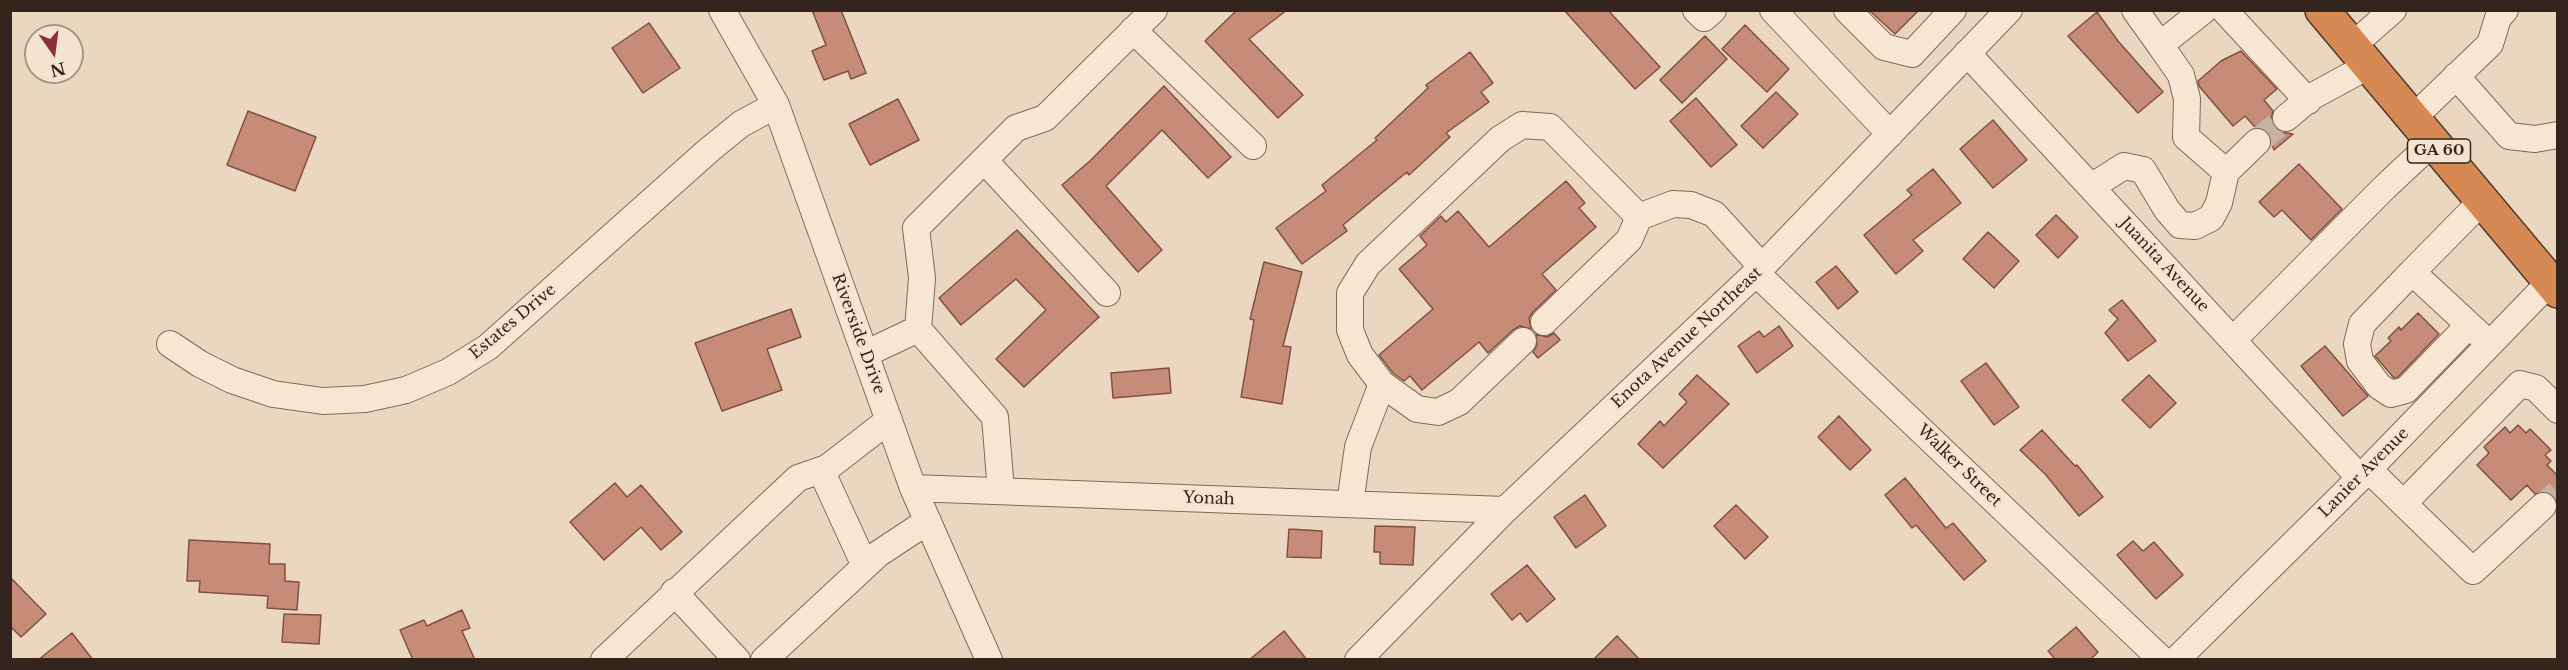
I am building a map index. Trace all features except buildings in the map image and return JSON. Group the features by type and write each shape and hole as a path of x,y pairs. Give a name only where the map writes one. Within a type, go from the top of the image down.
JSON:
{"highway":[{"name":"GA 60","path":"2322,10 2553,287"}],"street":[{"name":"Riverside Drive","path":"722,10 776,105 913,488 989,660"},
{"path":"1001,491 994,417 918,329 922,278 915,228 1016,128 1045,118 1155,10"},
{"path":"1696,10 1704,18 1713,10"},
{"path":"1773,10 1890,134"},
{"path":"1846,10 1884,46 1912,54 1953,10"},
{"path":"2135,10 2181,75 2187,99 2186,137 2226,172"},
{"path":"2160,45 2204,10"},
{"path":"2224,10 2308,101"},
{"path":"2286,118 2360,56 2393,10"},
{"path":"2412,118 2490,44 2498,18 2505,10"},
{"name":"Enota Avenue Northeast","path":"1358,660 1505,510 1759,270 2008,11"},
{"path":"1133,30 1253,146"},
{"name":"Juanita Avenue","path":"1967,53 2233,340 2364,474 2404,503 2473,571 2543,506"},
{"path":"2456,76 2509,136 2535,139 2558,135"},
{"name":"Estates Drive","path":"170,344 222,375 273,394 323,401 365,399 406,390 448,372 488,346 709,150 741,124 776,105"},
{"path":"1523,341 1459,402 1438,411 1417,409 1382,384 1360,355 1350,330 1350,293 1368,264 1500,139 1522,125 1550,127 1639,217 1629,240 1544,322"},
{"path":"2091,187 2124,166 2143,170 2167,210 2180,225 2195,226 2211,218 2219,203 2226,172 2257,142"},
{"path":"2233,340 2432,143"},
{"path":"984,160 1107,293"},
{"path":"2469,325 2406,390 2391,394 2379,386 2360,362 2357,344 2362,324 2481,202"},
{"name":"Walker Street","path":"1639,217 1672,204 1691,205 1714,214 1759,270 2162,660"},
{"path":"2412,272 2490,345"},
{"name":"Lanier Avenue","path":"2176,660 2364,474 2490,345 2553,287"},
{"path":"865,354 918,329"},
{"path":"1350,504 1359,447 1382,384"},
{"path":"2404,503 2520,384 2536,388 2558,410"},
{"path":"604,660 798,478 827,468 889,420"},
{"path":"821,470 865,566"},
{"name":"Yonah","path":"913,488 1505,510"},
{"path":"764,660 878,554 928,521"},
{"path":"674,592 737,660"}],"tunnel":[{"path":"2257,142 2286,118"},
{"path":"2543,506 2558,493"}]}
